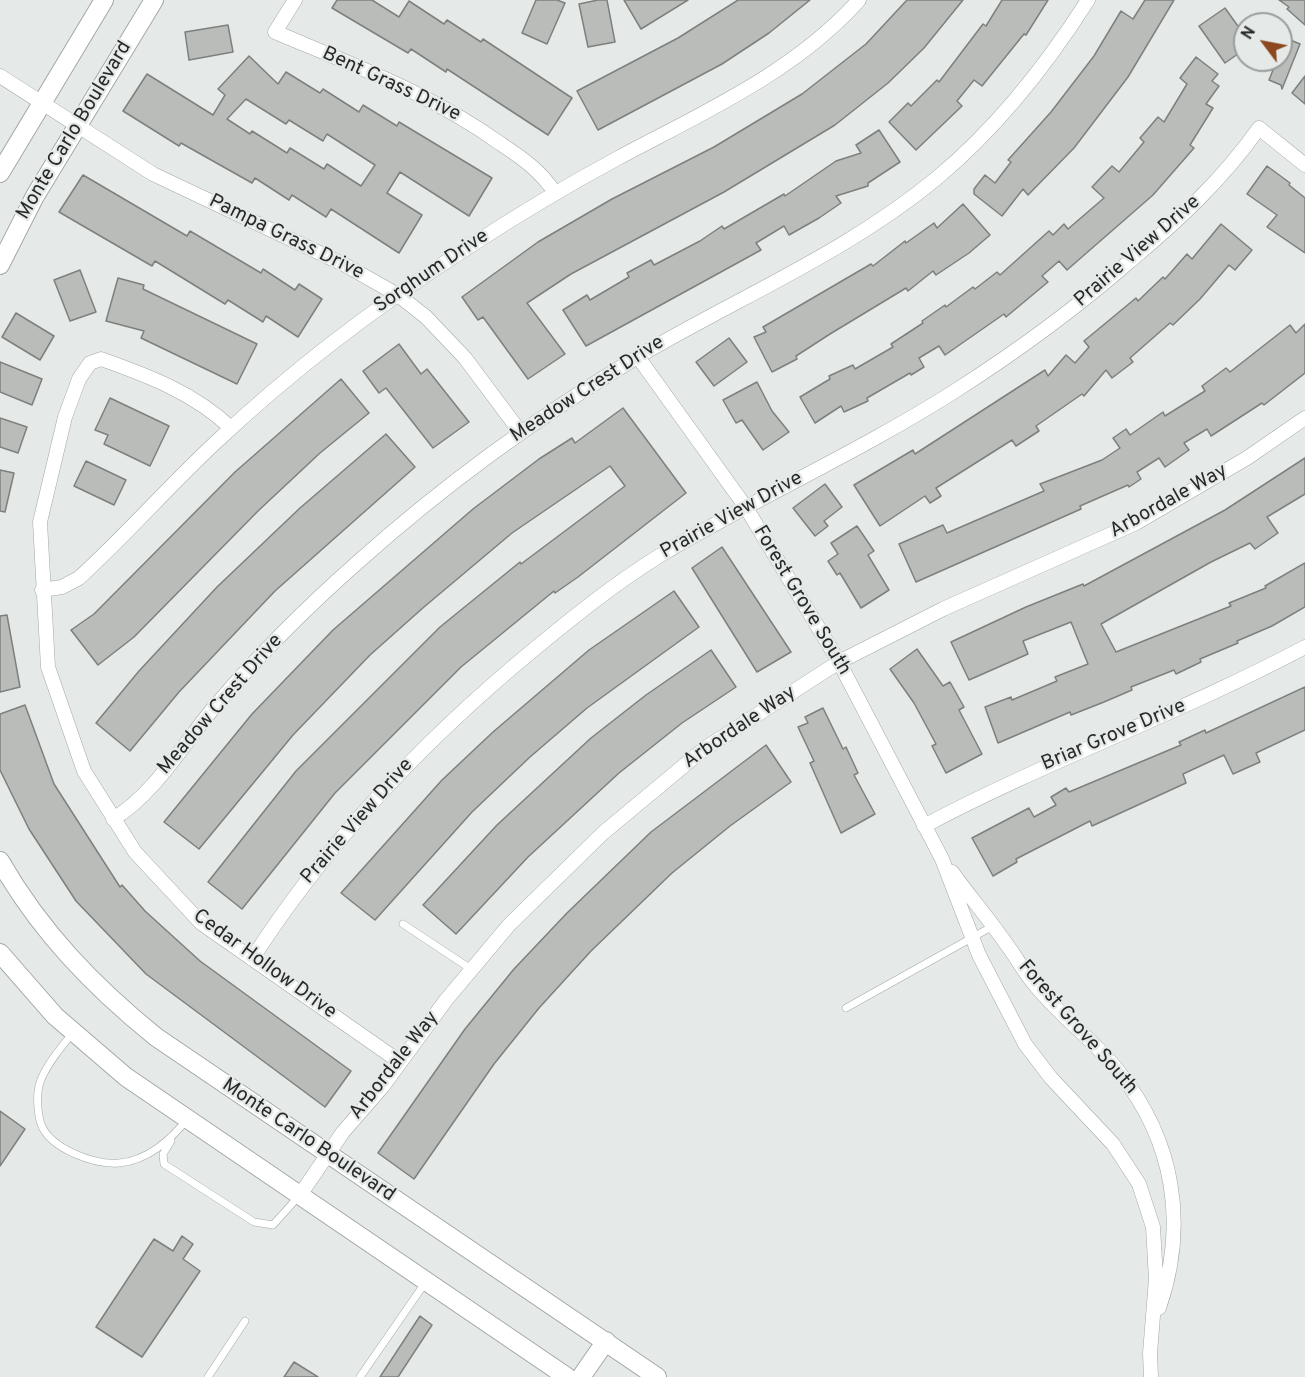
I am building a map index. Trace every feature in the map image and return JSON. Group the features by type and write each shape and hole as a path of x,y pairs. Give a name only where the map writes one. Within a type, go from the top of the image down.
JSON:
{"main road":[{"path":"0,173 104,0"},
{"name":"Monte Carlo Boulevard","path":"0,265 35,196 76,125 154,0"},
{"name":"Monte Carlo Boulevard","path":"0,861 47,931 81,970 118,1006 156,1036 327,1155 657,1377"},
{"path":"0,952 33,993 73,1033 126,1077 567,1377"},
{"path":"581,1377 606,1341"}],"street":[{"name":"Bent Grass Drive","path":"295,0 275,32 440,104 528,162 546,179 555,193"},
{"name":"Sorghum Drive","path":"42,590 62,587 79,578 231,428 325,348 398,295 555,193 751,85 806,47 860,0"},
{"name":"Meadow Crest Drive","path":"113,819 136,803 215,706 308,608 417,510 521,433 638,357 842,244 924,188 975,144 1014,102 1045,65 1088,0"},
{"name":"Pampa Grass Drive","path":"0,76 153,174 345,265 398,295 426,317 465,358 521,433"},
{"name":"Prairie View Drive","path":"252,959 285,908 333,844 396,775 474,699 563,625 656,558 745,506 864,444 953,393 1026,344 1092,294 1163,233 1211,187 1259,128 1305,165"},
{"name":"Forest Grove South","path":"638,357 745,506 839,662 942,859 973,939 1004,1006 1025,1044 1051,1078 1113,1144 1139,1184 1154,1227 1155,1321"},
{"name":"Cedar Hollow Drive","path":"231,428 211,409 162,381 101,359 90,363 79,379 65,417 40,522 48,667 84,771 135,852 201,923 400,1062"},
{"name":"Arbordale Way","path":"300,1195 327,1155 471,969 562,872 641,799 721,737 839,662 943,609 1136,523 1246,458 1305,418"},
{"name":"Briar Grove Drive","path":"924,826 1042,766 1181,708 1305,647"},
{"name":"Forest Grove South","path":"942,859 1036,986 1118,1071 1141,1102 1157,1135 1170,1175 1175,1227 1169,1278 1155,1321 1150,1353 1151,1377"}],"lane":[{"path":"403,924 471,969"},
{"path":"846,1008 993,926"},
{"path":"73,1033 55,1053 38,1090 41,1125 63,1149 90,1159 120,1163 141,1156 172,1139"},
{"path":"188,1119 163,1154 164,1164 254,1222 273,1225 300,1195"},
{"path":"360,1377 427,1281"},
{"path":"208,1377 245,1322"}],"building":[{"path":"337,0 372,0 399,17 409,1 444,24 447,20 481,42 483,39 572,98 548,135 447,69 446,72 411,49 408,53 332,8"},
{"path":"536,0 557,0 565,3 547,44 522,33"},
{"path":"607,0 615,42 588,47 579,4"},
{"path":"624,0 688,0 641,29"},
{"path":"738,0 810,0 769,33 722,64 598,130 577,91 678,38"},
{"path":"907,0 963,0 924,48 888,83 835,125 724,192 571,274 527,303 565,354 528,379 483,317 478,320 462,297 538,242 612,199 714,147 802,94 866,44"},
{"path":"1002,0 1048,0 1026,35 1024,34 982,86 974,80 957,101 962,106 916,150 889,122 908,103 911,106 937,80 939,82 983,24 986,26"},
{"path":"1145,0 1174,0 1128,77 1074,148 1028,195 1023,189 1002,216 974,194 974,189 985,175 995,183 1011,162 1008,160 1051,112 1094,56 1121,11 1133,19"},
{"path":"1279,0 1305,0 1305,25 1287,9 1289,7"},
{"path":"1225,8 1233,19 1233,57 1225,63 1199,26"},
{"path":"228,25 233,52 189,60 185,32"},
{"path":"1293,41 1300,44 1293,62"},
{"path":"249,56 278,84 286,72 320,93 323,89 359,112 363,105 397,126 399,122 492,178 469,216 400,172 387,193 422,215 399,253 331,209 326,217 292,195 289,200 255,178 252,183 181,143 179,146 123,111 147,74 213,115 225,95 218,89","holes":["246,99 286,124 289,120 323,141 327,134 375,165 361,186 327,164 324,169 290,148 287,153 252,131 250,134 227,119"]},
{"path":"1196,57 1218,74 1212,81 1219,86 1206,104 1213,108 1190,145 1194,148 1153,195 1067,270 1059,261 1042,276 1048,282 1006,317 1004,314 945,355 939,346 919,358 924,367 867,398 868,401 844,412 841,406 815,423 800,397 830,379 829,376 853,365 855,369 893,347 891,344 945,305 946,307 973,287 975,289 997,272 1000,275 1049,231 1053,235 1064,224 1068,229 1104,198 1092,187 1112,166 1119,172 1144,142 1140,138 1158,117 1164,122 1187,84 1180,78"},
{"path":"1272,72 1289,72 1282,89 1281,85 1269,80"},
{"path":"1305,76 1305,104 1292,93"},
{"path":"879,130 900,162 868,183 868,186 836,196 841,203 819,218 789,235 784,226 756,243 761,250 586,346 563,310 587,295 590,300 629,277 627,273 651,260 654,265 700,241 722,226 724,229 784,194 785,196 836,161 861,153 856,145"},
{"path":"1267,166 1290,183 1289,185 1305,198 1305,253 1267,227 1277,215 1247,194"},
{"path":"83,175 187,236 190,231 261,273 263,269 295,290 299,284 322,299 298,337 266,316 263,322 228,300 225,304 155,261 152,266 59,212"},
{"path":"963,204 990,235 969,253 936,275 933,271 908,291 906,288 796,356 797,359 772,372 754,337 766,332 763,327 871,264 873,266 905,241 906,243 934,223 937,228"},
{"path":"1221,224 1252,250 1235,270 1229,265 1200,299 1173,325 1170,323 1130,358 1133,362 1112,378 1106,370 1084,396 1082,394 1036,426 1039,431 1016,446 1012,440 936,488 941,496 930,503 925,496 880,526 854,485 913,450 915,454 1045,370 1048,376 1066,355 1075,363 1089,347 1084,341 1136,298 1138,301 1163,277 1165,279 1187,254 1192,259"},
{"path":"80,270 96,312 70,321 54,280"},
{"path":"118,278 144,285 143,289 257,344 237,384 141,338 144,331 106,321"},
{"path":"16,313 54,336 40,360 2,337"},
{"path":"1305,324 1305,373 1264,405 1262,403 1211,436 1207,429 1184,443 1189,450 1165,467 1159,458 1137,472 1141,479 1129,487 1128,485 1080,506 1081,509 916,582 899,544 943,525 947,533 1044,491 1040,484 1102,460 1120,448 1113,438 1126,429 1130,435 1163,412 1165,416 1205,391 1202,386 1226,368 1230,372 1290,325 1296,333"},
{"path":"729,338 747,362 714,386 696,362"},
{"path":"399,344 421,374 427,369 469,422 433,448 386,388 379,393 363,371"},
{"path":"0,362 42,379 32,405 0,392"},
{"path":"341,379 369,413 320,453 258,511 134,637 98,665 71,630 94,614 235,472"},
{"path":"757,382 772,411 789,432 763,450 742,420 736,423 723,400"},
{"path":"110,398 169,426 150,466 104,444 108,435 95,430"},
{"path":"623,408 686,493 578,577 555,593 554,591 461,667 335,793 242,909 208,882 296,771 440,627 520,562 521,564 625,486 610,466 512,533 424,607 370,655 293,735 199,849 164,822 252,714 333,630 473,509 539,459 572,438 575,443"},
{"path":"0,418 27,427 18,453 0,447"},
{"path":"386,434 415,467 275,591 179,692 130,751 96,723 139,671 217,587 300,508"},
{"path":"1305,458 1305,494 1267,517 1278,533 1255,549 1250,543 1211,562 1101,624 1116,652 1231,606 1229,603 1266,588 1265,586 1305,563 1305,607 1272,626 1237,641 1238,643 1200,659 1201,662 1176,674 1174,670 1131,687 1132,690 1104,702 1071,715 1070,712 998,743 985,707 1011,697 1012,700 1057,681 1055,677 1088,664 1071,622 1023,641 1028,654 969,680 951,642 1026,607 1083,584 1084,586 1225,510"},
{"path":"86,461 126,480 114,505 74,486"},
{"path":"0,470 14,473 5,512 0,511"},
{"path":"825,484 842,507 824,521 828,526 815,536 793,508"},
{"path":"857,526 874,551 868,555 889,590 861,608 840,573 837,575 828,561 838,554 831,543"},
{"path":"722,547 791,652 757,672 692,568"},
{"path":"674,591 699,627 587,708 530,757 472,812 375,920 341,893 442,780 493,732 589,650"},
{"path":"7,615 20,687 0,692 0,616"},
{"path":"917,649 943,686 950,682 964,707 959,710 982,754 946,773 932,746 936,744 914,703 890,669"},
{"path":"711,650 736,687 682,723 619,773 528,857 456,934 423,905 497,825 591,738 646,695"},
{"path":"1305,687 1305,730 1256,753 1260,762 1233,774 1224,755 1183,774 1186,783 1092,826 1090,821 1016,859 1017,862 993,876 972,838 1029,808 1034,817 1056,805 1051,797 1066,788 1069,792 1181,745 1179,742 1205,730 1206,733"},
{"path":"25,705 54,784 120,887 122,885 145,911 200,961 351,1071 325,1107 146,974 76,901 29,829 0,770 0,714"},
{"path":"823,708 843,749 846,747 858,773 854,775 875,814 841,833 810,763 814,761 798,727 808,723 805,717"},
{"path":"766,745 791,782 730,826 672,873 591,951 539,1008 494,1064 414,1179 378,1153 465,1029 514,969 567,913 651,832"},
{"path":"0,1111 25,1129 0,1166"},
{"path":"182,1236 193,1244 183,1259 200,1271 142,1357 96,1327 154,1239 173,1251"},
{"path":"420,1316 432,1325 398,1377 380,1377"},
{"path":"294,1362 318,1377 284,1377"}]}
